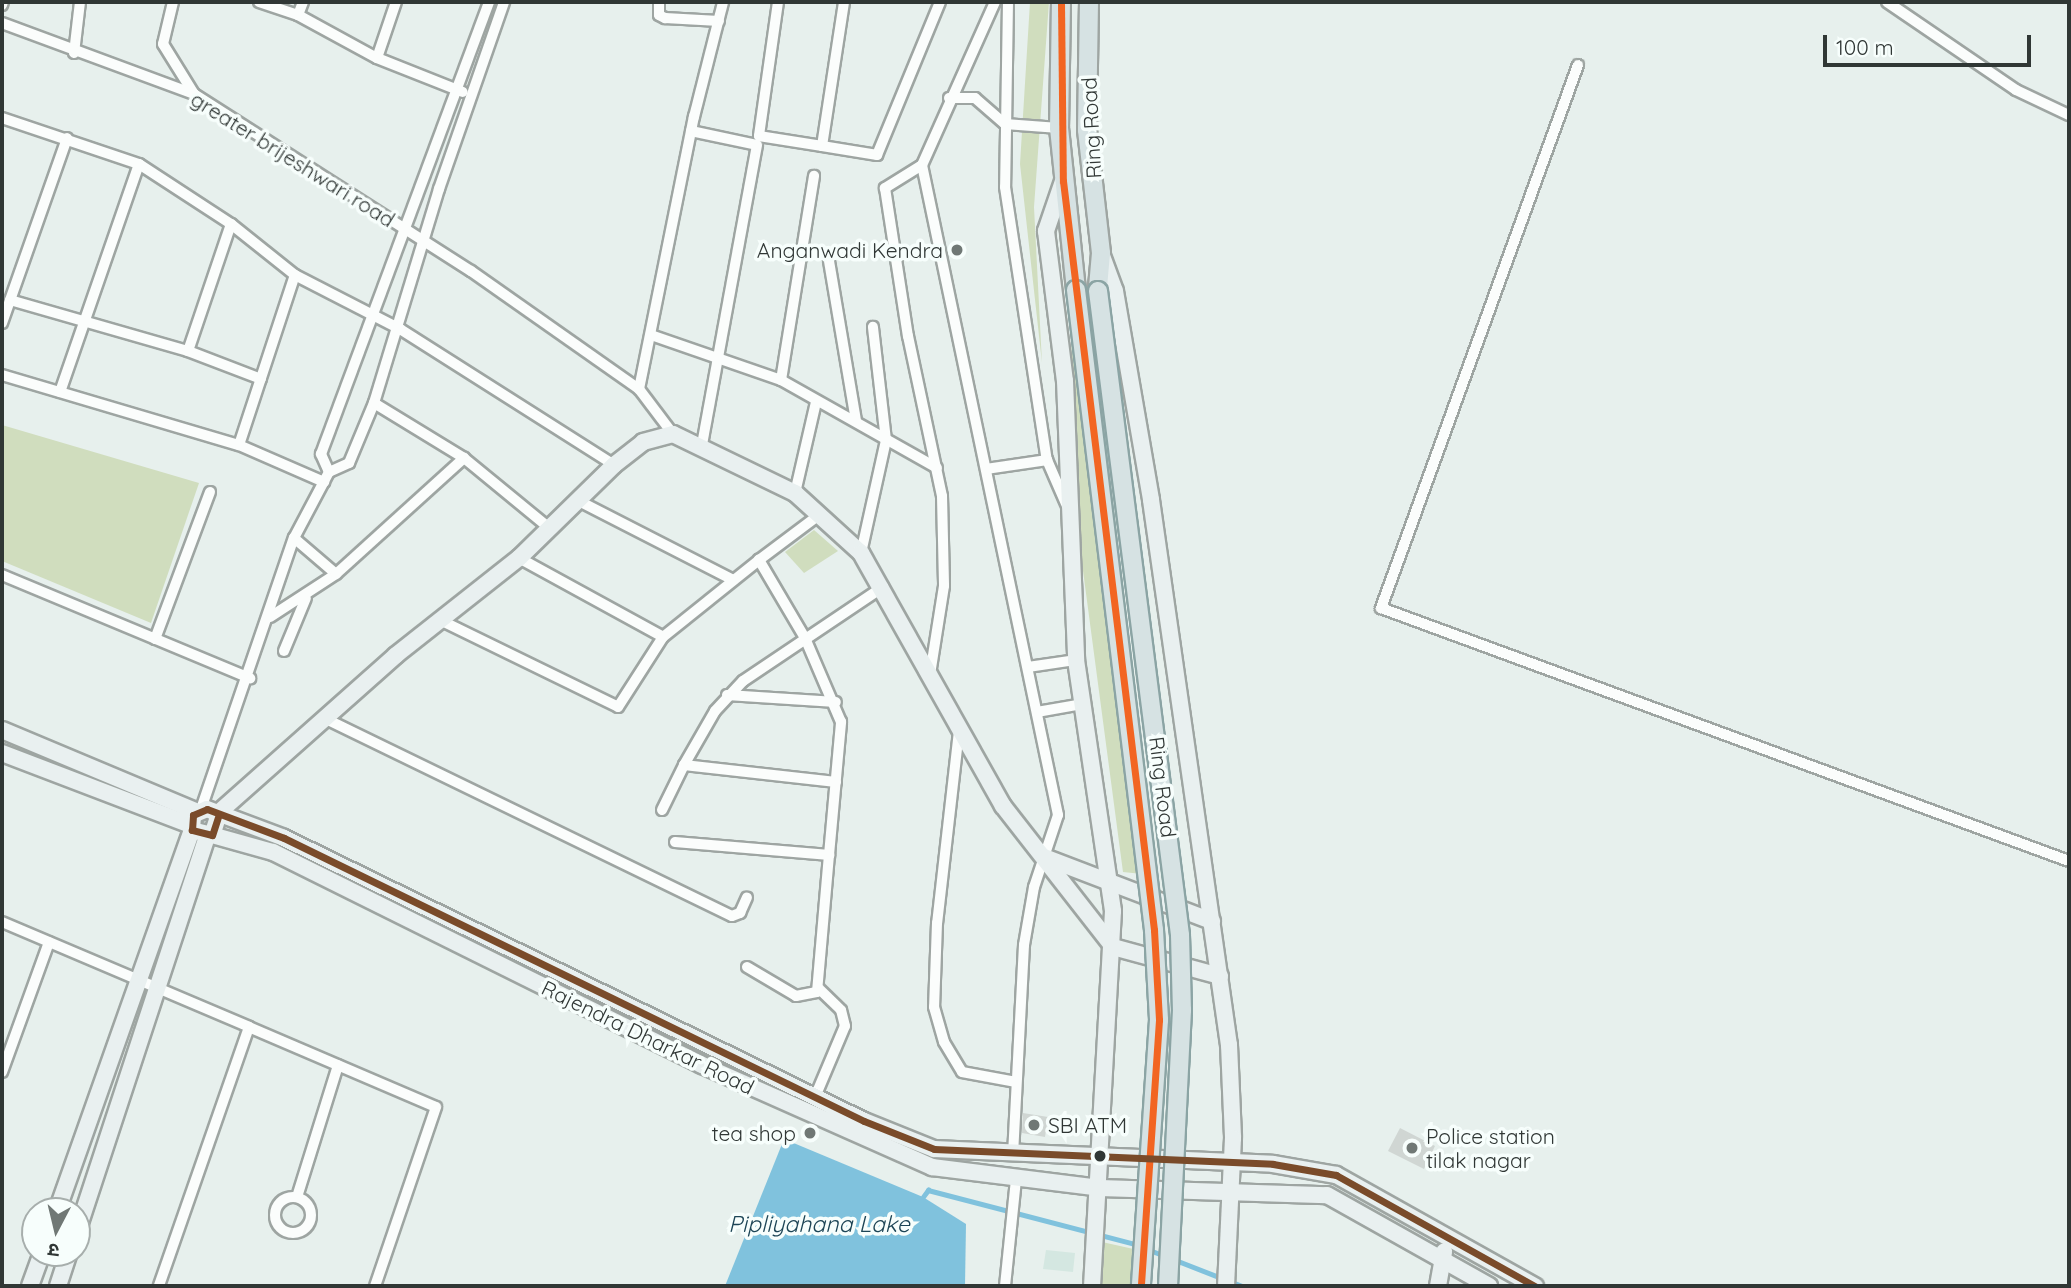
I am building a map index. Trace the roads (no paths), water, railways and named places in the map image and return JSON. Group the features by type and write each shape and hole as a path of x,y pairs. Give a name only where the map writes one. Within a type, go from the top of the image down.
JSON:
{"main road":[{"name":"Ring Road","path":"1061,2 1059,128 1063,181 1154,930 1159,1020 1142,1286"},
{"name":"Ring Road","path":"1089,2 1087,130 1101,253 1098,291 1180,935 1182,1010 1168,1286"}],"street":[{"path":"74,53 80,2"},
{"path":"173,2 163,44 194,94"},
{"path":"259,2 298,15 377,58 472,96"},
{"path":"298,15 303,2"},
{"path":"377,58 396,2"},
{"path":"326,477 321,454 489,2"},
{"path":"89,1197 161,987 204,822 294,538 326,477 349,463 374,403 400,329 439,190 504,2"},
{"path":"659,2 659,15 665,18 719,21"},
{"path":"639,389 691,131 723,2"},
{"path":"778,2 759,136 877,155 940,2"},
{"path":"822,146 844,2"},
{"path":"995,2 949,99 922,165 1058,815 1044,857 1024,945 1013,1156"},
{"path":"1008,2 1005,187 1047,460 1067,506"},
{"path":"1887,2 2016,90 2069,115"},
{"path":"1901,12 1909,2"},
{"name":"greater brijeshwari road","path":"2,23 74,53 194,94 424,242 639,389 673,434"},
{"path":"1577,65 1381,608 2069,861"},
{"path":"949,99 975,98 1005,124 1059,128"},
{"path":"2,118 139,164 231,224 295,275 400,329 614,465"},
{"path":"691,131 757,145 702,444"},
{"path":"2,323 67,138"},
{"path":"60,392 139,164"},
{"path":"922,165 885,188 908,336 937,468 944,586 930,674"},
{"path":"781,380 814,176"},
{"path":"423,181 439,190"},
{"path":"1063,181 1046,231 1065,381 1067,506 1076,660 1111,884 1113,947 1102,1160 1092,1286"},
{"path":"188,351 231,224"},
{"path":"1101,253 1117,302 1151,500 1220,976 1232,1165 1227,1278"},
{"path":"829,261 856,420"},
{"path":"239,445 295,275"},
{"path":"10,300 188,351 261,379"},
{"path":"861,554 886,440 873,327"},
{"path":"651,335 781,380 937,468"},
{"path":"2,375 239,445 326,477"},
{"path":"795,493 816,402"},
{"path":"374,403 464,458 548,527"},
{"path":"62,1197 141,979 204,822 440,620 519,558 614,465 643,442 673,434 702,444 795,493 861,554 883,587 959,731 1003,806 1044,857 1051,873 1113,947 1220,976"},
{"path":"270,617 306,598 337,574 464,458"},
{"path":"986,469 1047,460"},
{"path":"155,639 209,492"},
{"path":"577,500 733,580"},
{"path":"440,620 618,707 663,637 819,515"},
{"path":"294,538 337,574"},
{"path":"519,558 663,637"},
{"path":"747,967 796,996 810,996 819,989 841,722 836,702 806,638 759,560"},
{"path":"2,575 250,678"},
{"path":"663,810 684,765 727,695 883,587"},
{"path":"284,651 306,598"},
{"path":"1028,667 1076,660"},
{"path":"727,695 836,702"},
{"path":"1037,712 1083,704"},
{"path":"326,719 732,916 740,914 747,897"},
{"name":"Rajendra Dharkar Road","path":"2,730 273,852 876,1146 932,1167 1016,1180 1100,1188 1327,1195 1489,1286"},
{"path":"959,731 937,923 934,1006 944,1042 962,1072 1016,1082"},
{"name":"Rajendra Dharkar Road","path":"2,753 204,822 284,838 815,1097 934,1149 1102,1160 1273,1164 1336,1175 1535,1286"},
{"path":"684,765 836,782"},
{"path":"675,842 829,855"},
{"path":"1044,857 1062,859 1111,884 1212,921"},
{"path":"2,922 161,987 436,1107 374,1286"},
{"path":"2,1072 49,942"},
{"path":"815,1097 845,1026 841,1010 819,989"},
{"path":"159,1286 249,1027"},
{"path":"296,1197 338,1065"},
{"path":"1006,1286 1016,1180"},
{"path":"1438,1286 1440,1258 1453,1238"},
{"path":"30,1286 37,1267"},
{"path":"58,1286 64,1267"}],"water":[{"name":"Pipliyahana Lake","path":"784,1139 923,1197 966,1224 965,1286 725,1286"}],"waterway":[{"path":"923,1197 928,1190 1139,1245"},
{"path":"1147,1249 1165,1256"},
{"path":"1173,1259 1242,1286"}],"place":[{"name":"Anganwadi Kendra","path":"957,250"},
{"name":"SBI ATM","path":"1034,1125"},
{"name":"tea shop","path":"810,1133"},
{"name":"Police station tilak nagar","path":"1412,1148"}]}
